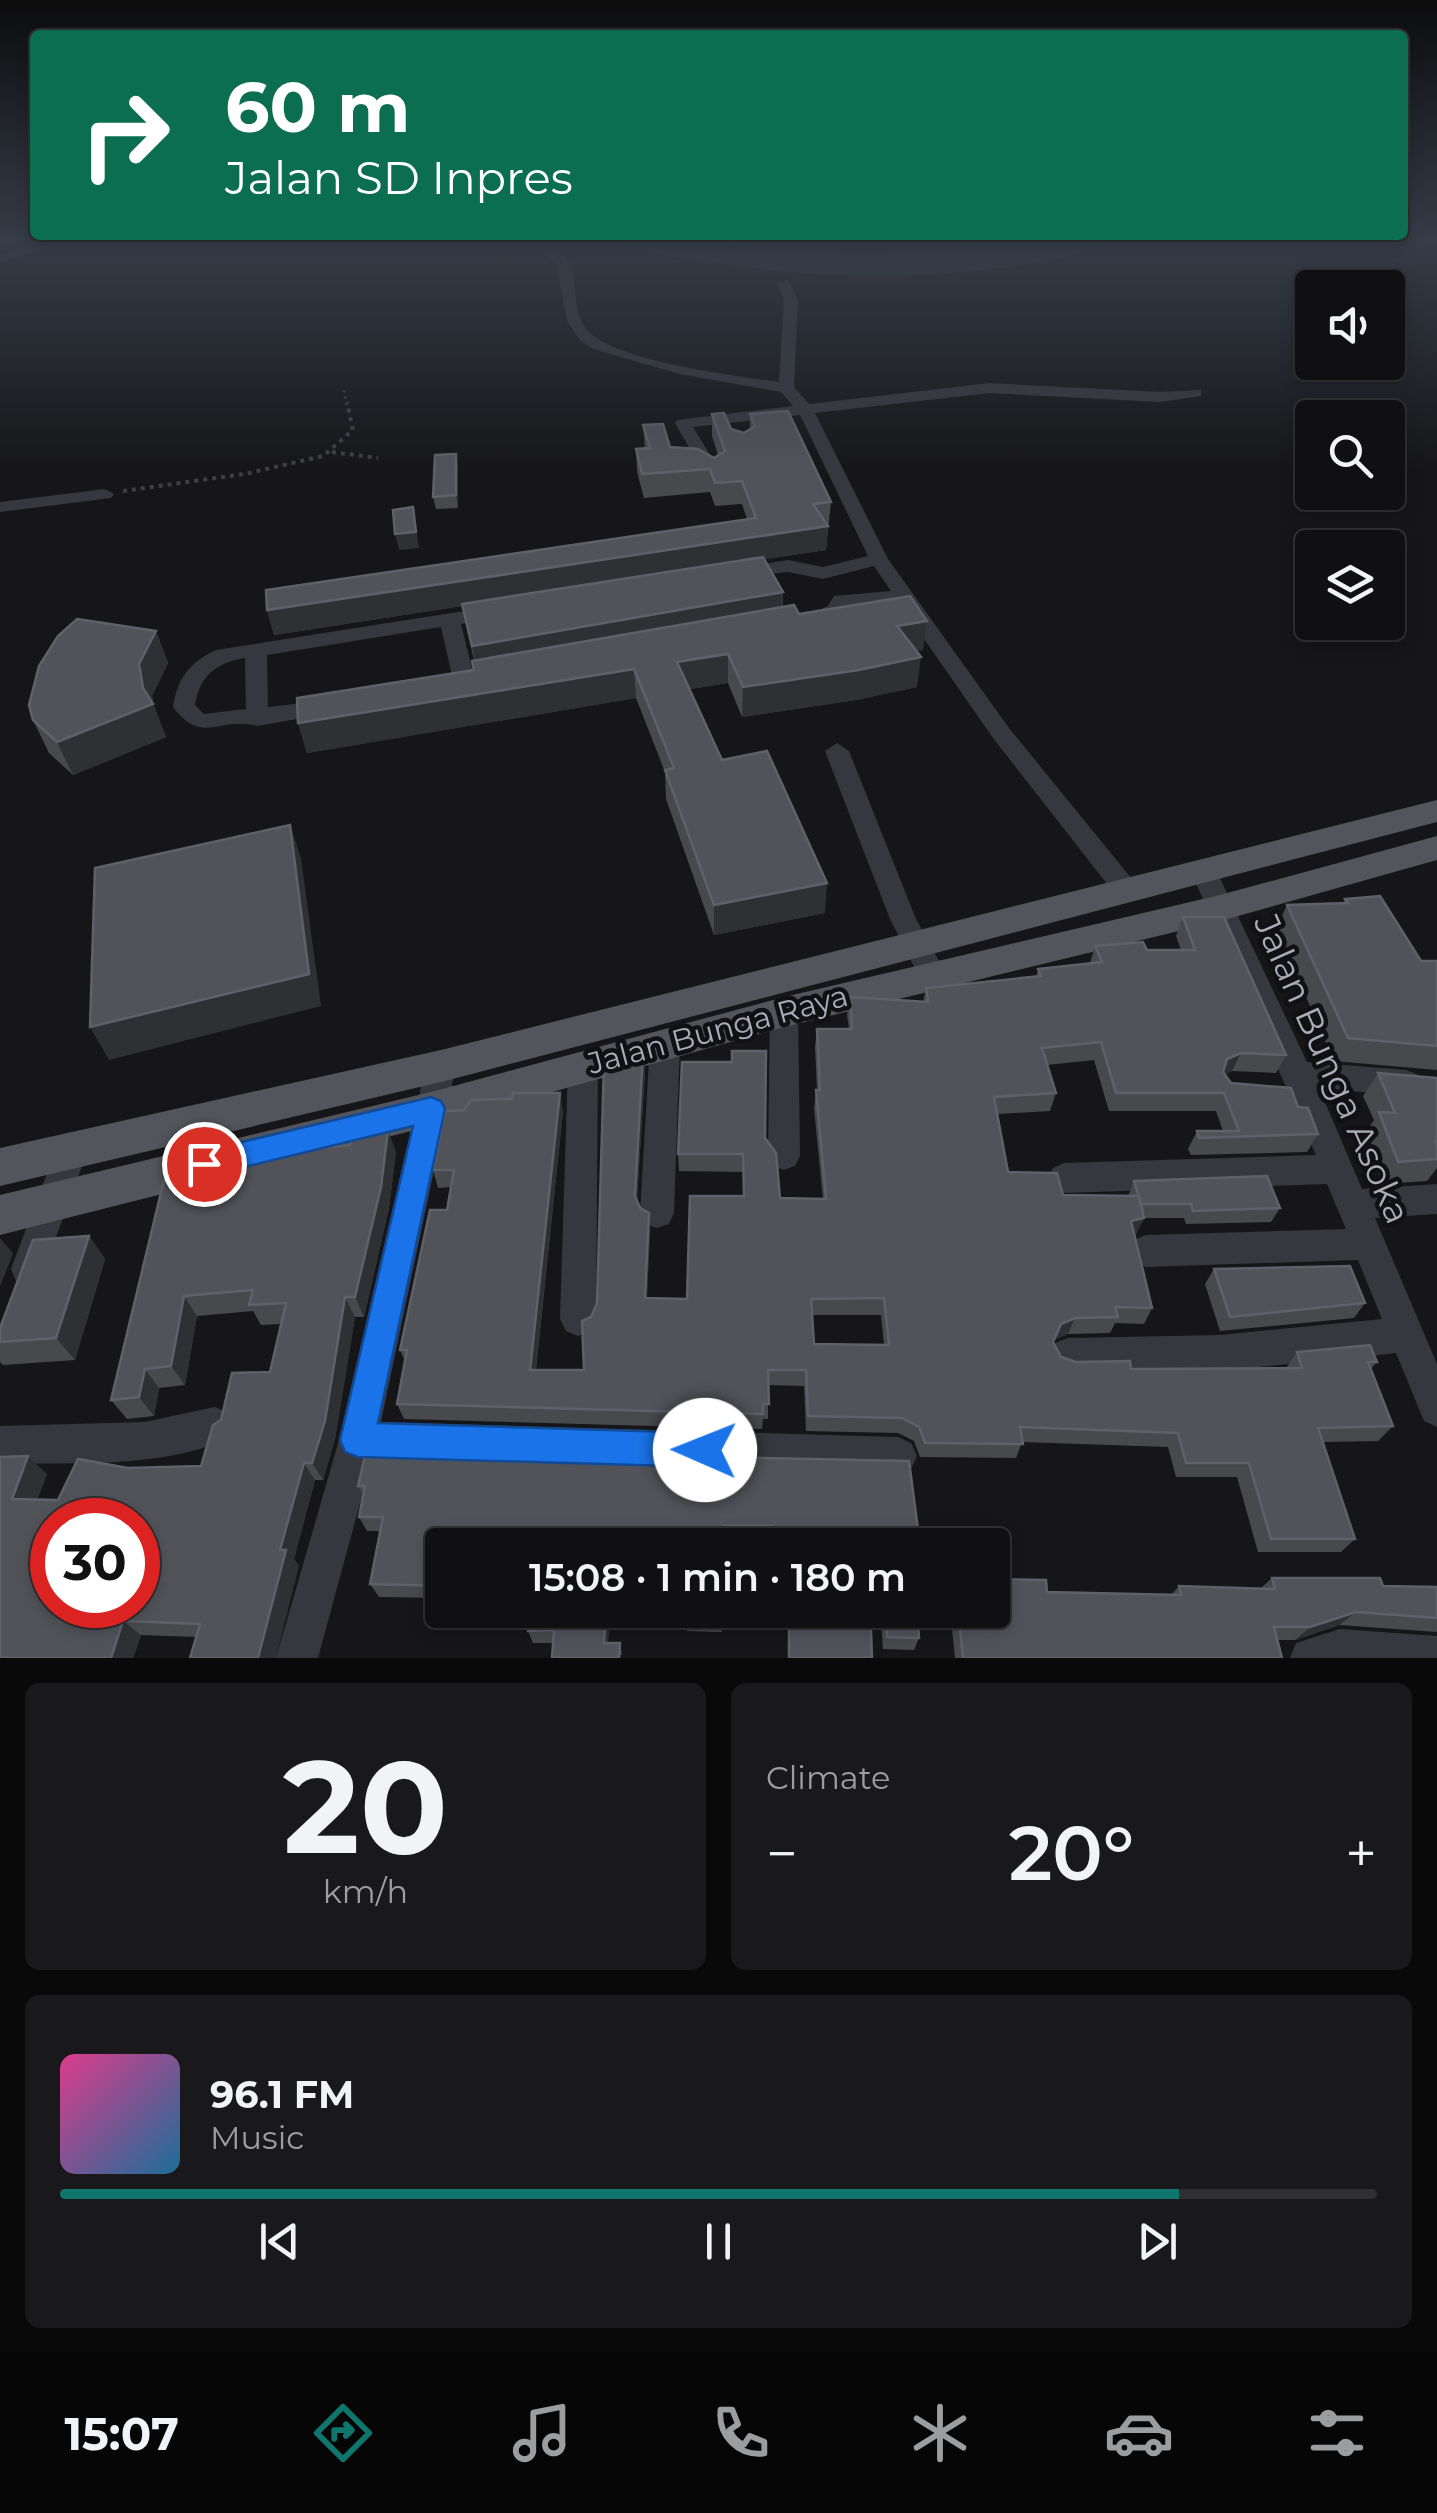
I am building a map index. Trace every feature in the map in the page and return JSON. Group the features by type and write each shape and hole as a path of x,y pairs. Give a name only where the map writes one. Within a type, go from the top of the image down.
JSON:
{"main road":[{"name":"Jalan Bunga Raya","path":"0,1214 431,1109 784,1012 1127,891 1437,811"},
{"name":"Jalan Bunga Raya","path":"0,1166 924,960 1220,908 1437,848"}],"street":[{"path":"575,316 583,336 592,343 646,360 786,388 805,409 879,559 1001,733 1127,891"},
{"path":"786,388 789,316"},
{"path":"712,472 682,425 732,425 805,409 990,388 1160,397 1194,393"},
{"path":"0,507 105,494"},
{"path":"713,578 788,566 823,574 879,559"},
{"path":"823,574 841,600"},
{"path":"841,600 908,596"},
{"path":"785,625 823,618 836,610 841,600"},
{"path":"351,703 257,719 199,722 184,707 186,686 206,662 256,649 526,607"},
{"path":"450,619 465,685"},
{"path":"256,649 257,719"},
{"path":"838,751 924,960"},
{"name":"Jalan Bunga Asoka","path":"1204,872 1291,1085 1336,1169 1437,1408"},
{"path":"784,1012 784,1156"},
{"path":"657,1213 665,1044"},
{"path":"297,1658 358,1440 441,1066"},
{"path":"578,1319 583,1066"},
{"path":"1291,1085 1436,1085"},
{"path":"13,1308 72,1147"},
{"path":"1064,1178 1336,1169"},
{"path":"1352,1205 1437,1199"},
{"path":"1146,1252 1368,1244"},
{"path":"1068,1356 1220,1353 1407,1334"},
{"path":"0,1445 144,1441 214,1426"},
{"path":"358,1440 898,1456"},
{"path":"1311,1658 1322,1652 1437,1657"}],"path":[{"path":"332,452 353,430 344,390"},
{"path":"105,494 245,474 332,452 378,458"}],"building":[{"path":"788,411 831,502 813,504 828,526 267,610 266,590 756,518 742,481 715,483 710,469 642,474 636,449 650,448 643,425 663,424 670,447 698,449 714,458 725,451 712,414 724,413 731,429 744,433 755,426 750,414"},
{"path":"456,454 456,495 433,497 435,455"},
{"path":"413,507 416,532 395,534 393,510"},
{"path":"763,557 783,592 472,646 462,604"},
{"path":"910,596 927,621 897,626 921,657 743,687 728,654 677,662 722,760 767,751 827,883 714,905 665,770 674,768 634,669 298,723 297,698 474,670 472,661 794,605 799,614"},
{"path":"77,619 156,631 139,664 143,688 153,704 57,742 33,720 29,705 39,666 58,636"},
{"path":"290,825 309,974 90,1027 95,868"},
{"path":"1380,896 1421,961 1437,961 1437,1046 1348,1038 1287,905 1348,903 1345,899"},
{"path":"1183,917 1224,917 1286,1055 1241,1053 1227,1059 1223,1072 1231,1083 1291,1088 1298,1107 1308,1108 1318,1134 1199,1138 1197,1131 1239,1131 1224,1093 1116,1093 1101,1042 1042,1048 1056,1093 994,1097 1008,1172 1057,1173 1063,1195 1139,1196 1144,1218 1131,1221 1152,1308 1115,1307 1118,1317 1075,1318 1061,1324 1053,1342 1061,1357 1076,1362 1130,1361 1131,1369 1302,1368 1297,1352 1370,1345 1377,1362 1368,1362 1393,1426 1318,1428 1355,1539 1271,1539 1249,1463 1186,1463 1178,1433 1020,1427 1023,1444 925,1443 919,1427 902,1418 808,1416 806,1370 768,1370 769,1404 763,1404 763,1414 397,1404 407,1350 400,1350 430,1210 447,1210 454,1170 433,1170 445,1111 464,1110 471,1100 512,1099 513,1093 560,1093 530,1370 584,1370 582,1321 591,1317 597,1303 604,1063 643,1053 635,1196 640,1208 649,1213 645,1298 687,1299 690,1196 744,1196 743,1154 678,1154 682,1062 732,1062 732,1051 766,1051 765,1138 776,1153 780,1198 826,1199 816,1090 820,1090 817,1029 852,1029 850,997 928,1002 926,988 1041,976 1038,969 1102,962 1095,946 1143,942 1147,950 1195,950","holes":["884,1298 889,1345 814,1344 811,1299"]},
{"path":"1378,1073 1437,1078 1437,1159 1398,1162 1379,1112 1395,1113"},
{"path":"388,1130 381,1187 355,1297 345,1297 325,1421 312,1463 304,1463 280,1550 286,1550 258,1658 190,1658 200,1624 160,1622 160,1498 59,1498 78,1459 128,1468 201,1466 213,1425 221,1420 232,1373 270,1372 286,1303 249,1305 253,1290 184,1296 171,1366 145,1369 139,1397 111,1400 164,1180 193,1178 196,1165 228,1157 350,1145 352,1133"},
{"path":"1267,1176 1280,1208 1193,1211 1191,1204 1141,1204 1134,1181"},
{"path":"89,1236 56,1338 0,1342 0,1328 33,1240"},
{"path":"1350,1266 1365,1303 1230,1317 1214,1269"},
{"path":"367,1448 535,1453 534,1458 615,1460 615,1455 909,1461 918,1528 425,1528 425,1586 370,1584 383,1517 359,1517 365,1486 358,1486"},
{"path":"28,1456 12,1499 30,1499 30,1628 121,1628 111,1658 0,1658 0,1457"},
{"path":"1272,1578 1380,1578 1383,1586 1437,1587 1437,1618 1356,1612 1310,1627 1274,1627 1282,1658 963,1658 960,1628 1010,1628 1010,1579 1046,1580 1047,1592 1181,1595 1179,1586 1275,1589"},
{"path":"605,1628 604,1643 620,1643 619,1658 552,1658 554,1630 528,1631"},
{"path":"789,1628 871,1629 872,1658 789,1658"},
{"path":"886,1628 918,1628 919,1638 887,1637"}],"route":[{"path":"204,1164 431,1109 358,1440 705,1450"}]}
